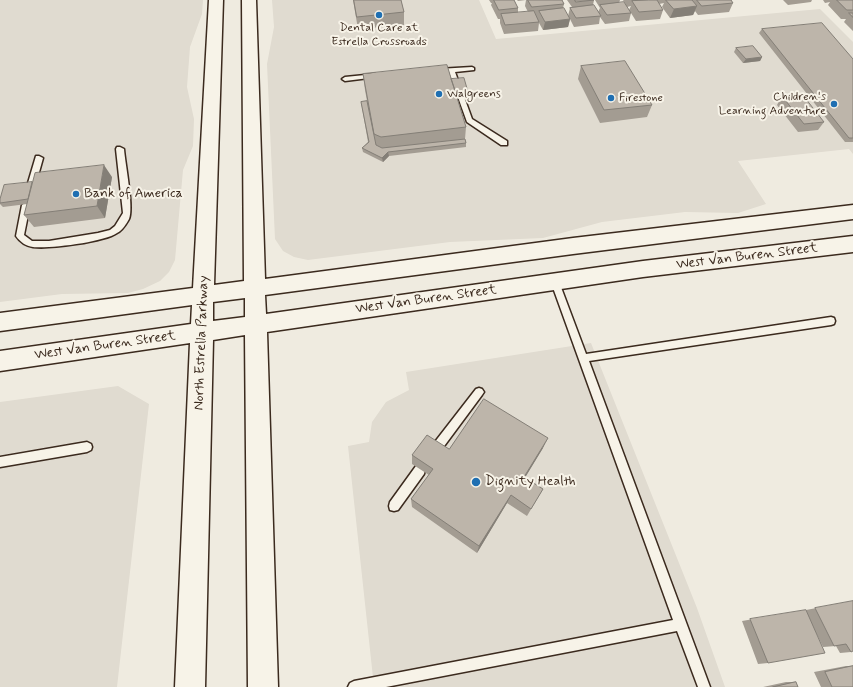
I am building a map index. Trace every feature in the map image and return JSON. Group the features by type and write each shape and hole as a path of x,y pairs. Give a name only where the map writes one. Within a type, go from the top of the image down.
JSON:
{"main road":[{"name":"North Estrella Parkway","path":"190,687 203,296 216,0"},
{"path":"249,0 254,289 257,324 263,687"},
{"path":"0,322 853,212"},
{"path":"776,221 796,252"},
{"name":"West Van Buren Street","path":"0,361 643,269 796,252 853,244"}],"lane":[{"path":"428,72 472,69"},
{"path":"451,70 469,120 504,143"},
{"path":"345,79 383,76"},
{"path":"26,205 20,236 26,242 34,245 104,235 114,231 124,221 127,213 120,149"},
{"path":"31,187 38,158"},
{"path":"555,282 704,687"},
{"path":"584,358 831,321"},
{"path":"435,450 479,392"},
{"path":"0,462 87,447"},
{"path":"394,506 420,470"},
{"path":"354,687 682,624"}],"shaded area":[{"path":"0,0 203,0 202,14 190,47 187,87 194,119 193,146 183,170 175,260 169,272 160,281 143,289 128,293 62,294 0,302"},
{"path":"272,0 479,0 496,39 820,9 853,42 853,154 849,149 738,161 766,204 738,213 685,212 602,222 543,238 450,242 308,260 294,257 283,251 275,239 267,64 274,27"},
{"path":"591,343 697,608 725,687 374,687 348,446 369,442 372,422 386,402 409,390 406,372"},
{"path":"118,386 149,404 117,687 0,687 0,402"}],"building":[{"path":"354,0 401,0 404,12 357,17"},
{"path":"494,0 514,0 518,8 499,10"},
{"path":"528,0 562,0 564,4 532,7"},
{"path":"575,0 594,0 576,2"},
{"path":"657,0 663,10 639,12 632,1"},
{"path":"666,0 692,0 697,6 674,9"},
{"path":"697,0 731,0 733,3 702,6"},
{"path":"837,0 853,0 853,10 847,10"},
{"path":"624,2 631,13 607,15 600,5"},
{"path":"594,5 601,16 576,18 570,8"},
{"path":"564,8 570,19 545,22 539,11"},
{"path":"534,11 539,22 505,25 501,14"},
{"name":"Children's Learning Adventure","path":"822,23 853,59 853,138 849,138 762,29"},
{"path":"753,46 762,57 746,59 736,48"},
{"path":"625,61 652,105 604,110 581,66"},
{"name":"Walgreens","path":"447,65 466,127 381,137 374,134 363,74"},
{"path":"464,78 468,92 456,93 451,79"},
{"path":"802,94 824,122 804,124 782,96"},
{"path":"367,101 376,145 382,148 465,139 466,143 388,152 382,158 362,148 369,142 361,102"},
{"path":"104,165 97,206 24,215 35,173"},
{"path":"32,182 28,199 0,203 4,185"},
{"name":"Dignity Health","path":"484,399 548,438 524,477 543,489 531,509 511,495 479,546 411,499 433,469 412,455 427,435 449,449"},
{"path":"853,601 853,651 851,652 846,644 834,646 815,608"},
{"path":"806,610 825,653 768,663 750,619"},
{"path":"853,666 853,687 832,687 825,672"},
{"path":"796,682 798,687 773,687"}],"place":[{"name":"Dental Care at Estrella Crossroads","path":"379,15"},
{"name":"Walgreens","path":"439,94"},
{"name":"Firestone","path":"611,98"},
{"name":"Children's Learning Adventure","path":"834,104"},
{"name":"Bank of America","path":"76,194"},
{"name":"Dignity Health","path":"476,482"}]}
